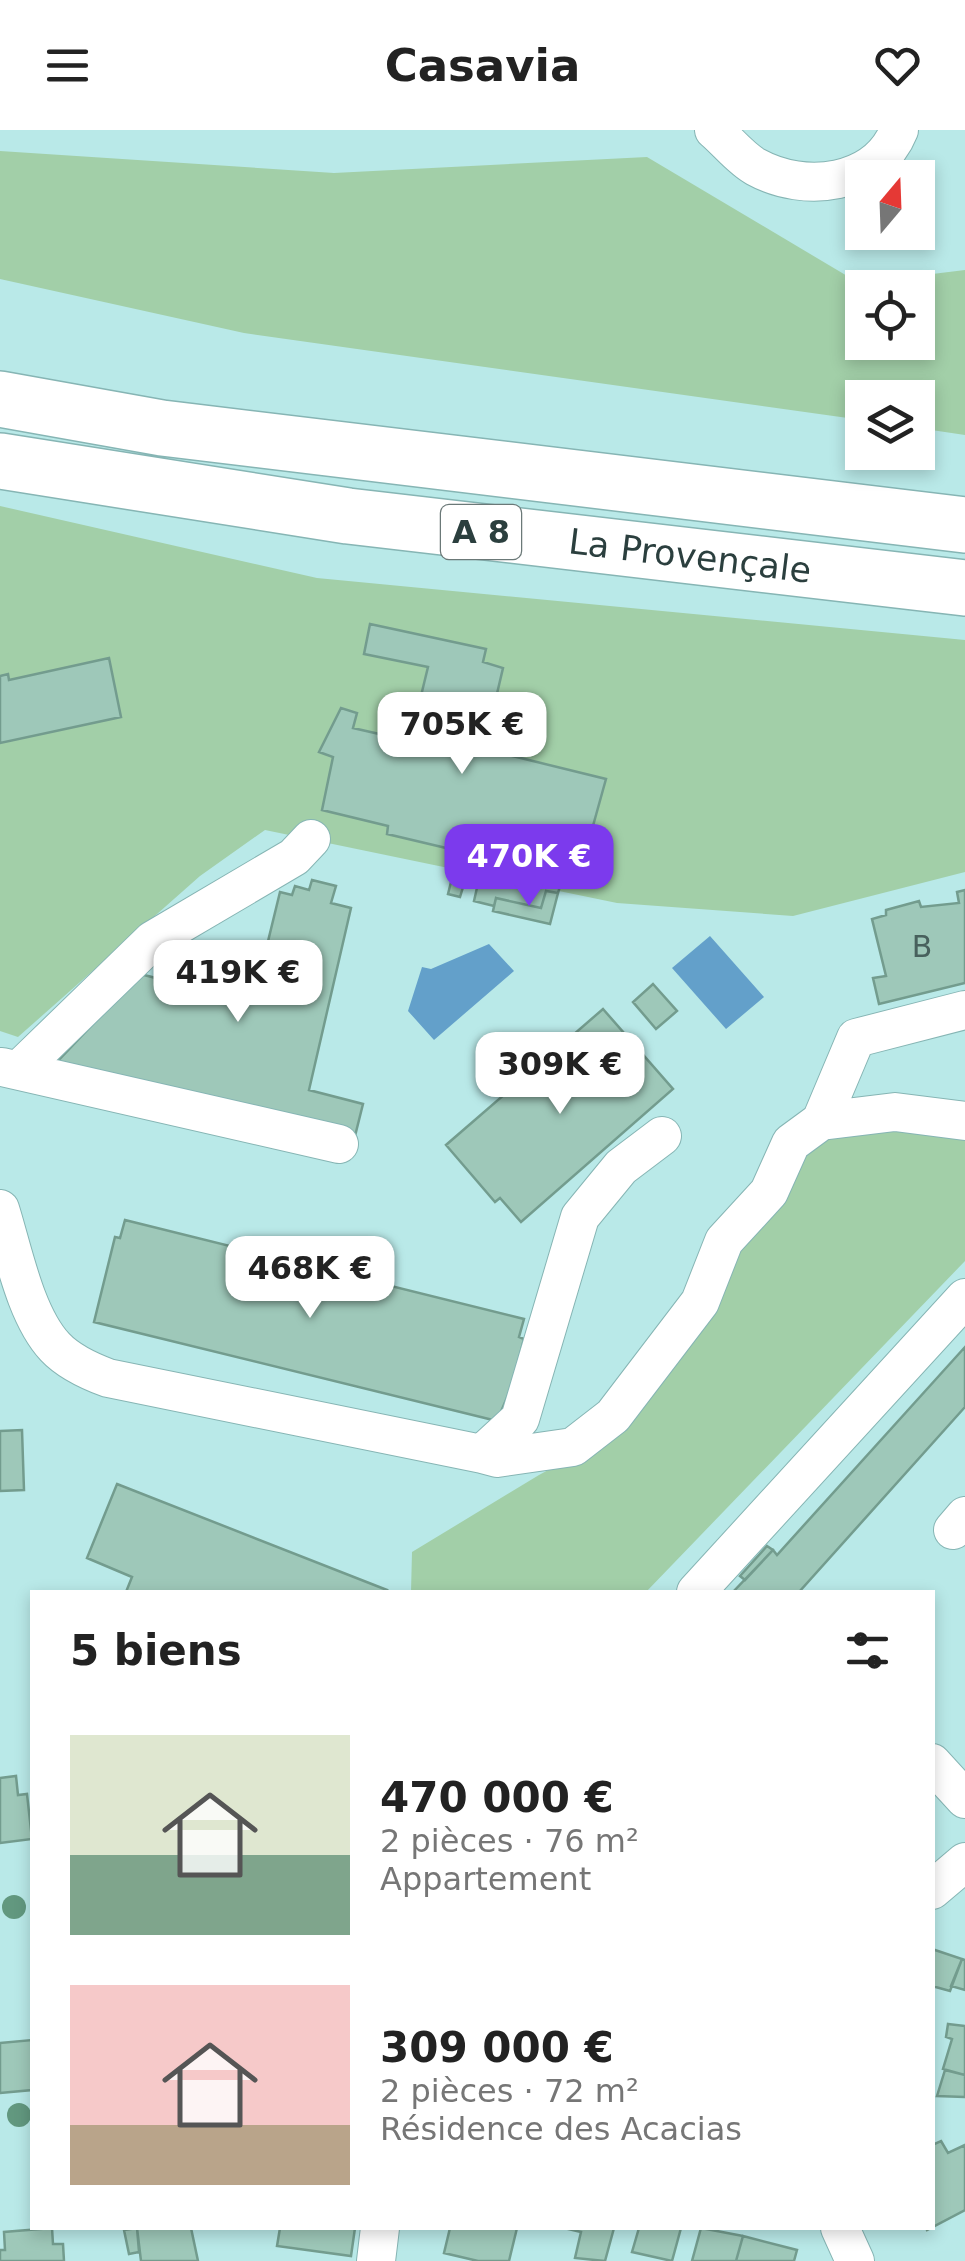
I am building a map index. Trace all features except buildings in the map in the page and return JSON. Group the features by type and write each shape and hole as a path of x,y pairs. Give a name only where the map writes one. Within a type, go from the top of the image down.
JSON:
{"highway":[{"name":"La Provençale","path":"0,399 162,428 965,525"},
{"name":"La Provençale","path":"0,461 348,516 965,588"}],"street":[{"path":"714,130 756,167 798,180 837,181 866,172 892,148 898,130"},
{"path":"10,1068 154,940 294,857 311,840"},
{"path":"821,1122 856,1038 965,1010"},
{"path":"10,1068 339,1144"},
{"path":"0,1210 34,1314 54,1346 82,1368 108,1378 497,1458 573,1448 613,1416 700,1302 724,1241 769,1192 791,1143 821,1122 895,1112 965,1122"},
{"path":"482,1454 520,1420 580,1216 620,1167 662,1136"},
{"path":"698,1590 965,1298"},
{"path":"935,1766 965,1799"},
{"path":"935,1887 965,1862"},
{"path":"376,2261 380,2230"},
{"path":"841,2230 855,2261"}],"green space":[{"path":"0,151 334,173 647,157 845,275 845,360 935,360 935,274 965,270 965,435 935,431 935,380 845,380 845,418 244,333 0,279"},
{"path":"0,506 317,578 965,640 965,872 793,916 617,903 265,830 200,876 18,1037 0,1031"},
{"path":"900,1125 965,1131 965,1261 648,1590 411,1590 412,1552 611,1436 735,1244 788,1173 826,1134"}],"water":[{"path":"710,936 764,997 726,1029 672,968"},
{"path":"489,944 514,971 434,1040 408,1011 422,967 431,969"}]}
